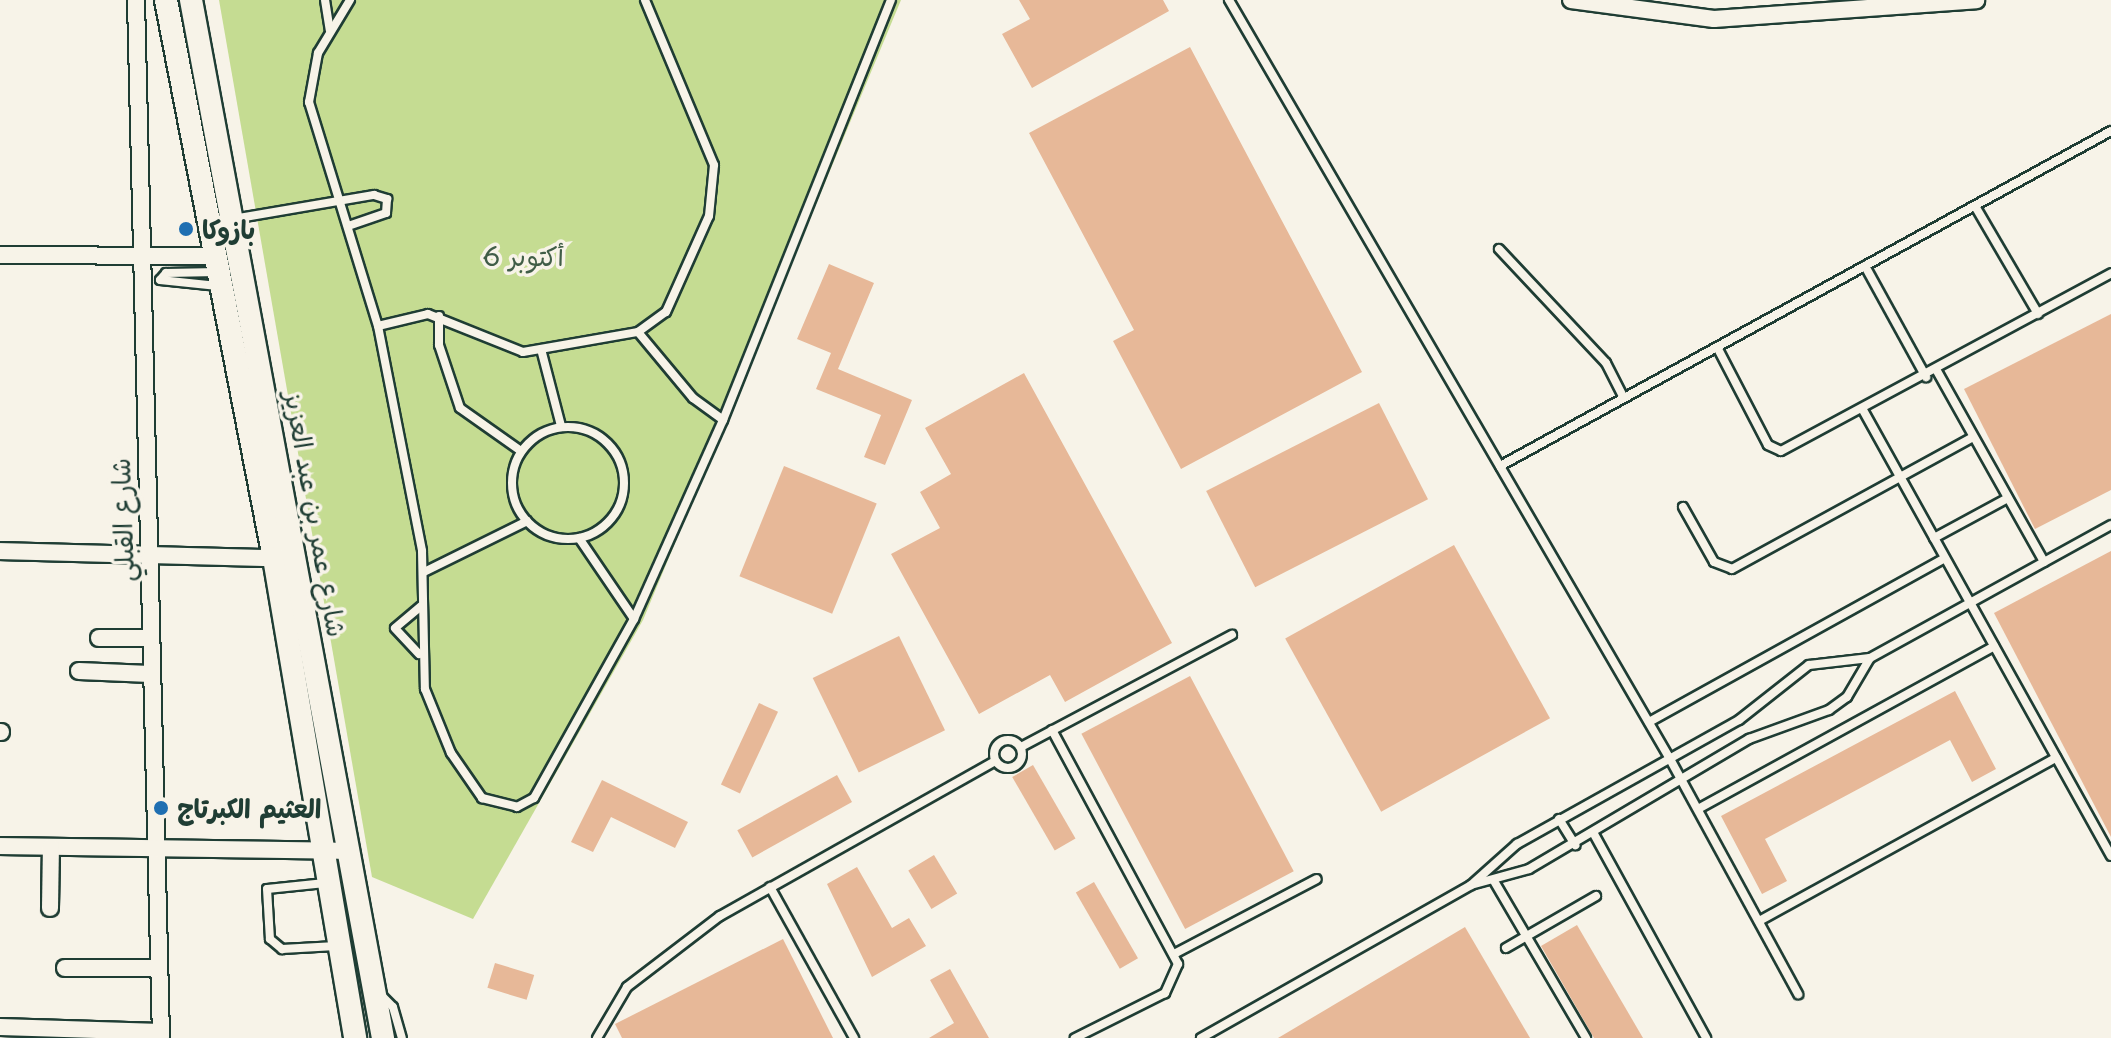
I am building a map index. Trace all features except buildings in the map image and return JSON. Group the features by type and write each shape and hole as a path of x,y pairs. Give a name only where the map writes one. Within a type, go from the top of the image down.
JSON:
{"main road":[{"name":"شارع عمر بن عبد العزيز","path":"166,0 274,558 318,851 355,1038"},
{"name":"شارع عمر بن عبد العزيز","path":"191,0 383,1038"}],"street":[{"name":"شارع القبلي","path":"136,0 139,256 161,1035"},
{"path":"1571,0 1644,5 1714,19 1976,0"},
{"path":"0,255 139,256 218,271"},
{"path":"0,551 274,558"},
{"path":"99,638 149,638"},
{"path":"79,671 150,674"},
{"path":"0,846 349,851"},
{"path":"50,908 51,847"},
{"path":"65,968 159,968"},
{"path":"0,1027 161,1035"}],"lane":[{"path":"325,0 330,30"},
{"path":"350,0 330,30 309,102 378,326 424,572 419,654 451,753 482,798 517,807 534,798 634,619 723,420 891,0"},
{"path":"378,326 439,316 505,350 541,349 638,332 674,297 715,190 706,140 645,0"},
{"path":"1229,0 1649,722 1798,994"},
{"path":"1500,466 2111,131"},
{"path":"233,219 374,195 387,199 386,213 348,226"},
{"path":"1975,206 2038,314"},
{"path":"1499,249 1606,363 1624,398"},
{"path":"1865,266 1926,377"},
{"path":"218,271 160,280 166,273 218,271"},
{"path":"1717,347 1774,450 1863,410 1926,377 2111,273"},
{"path":"439,316 439,345 460,408 521,451"},
{"path":"638,332 693,398 723,420"},
{"path":"541,349 561,426"},
{"path":"1937,371 2044,562"},
{"path":"1863,410 2111,856"},
{"path":"561,426 601,438 623,474 609,521 579,538 551,536 527,521 512,480 521,451 561,426"},
{"path":"1683,507 1714,562 1732,569 1973,437"},
{"path":"1934,538 2008,498"},
{"path":"424,572 527,521"},
{"path":"1201,1038 1471,885 1559,819 1739,720 1809,665 1870,658 2111,525"},
{"path":"579,538 634,619"},
{"path":"1649,722 1945,558"},
{"path":"419,654 395,628 421,606"},
{"path":"995,761 998,743 1021,747 1232,635"},
{"path":"1698,809 1994,646"},
{"path":"1471,885 1494,881 1575,845 1749,739 1829,710 1847,697 1870,658"},
{"path":"1052,730 1174,954 1178,975 1165,993 1075,1038"},
{"path":"597,1038 627,987 770,887 995,761 1017,765 1021,747"},
{"path":"1759,921 2056,758"},
{"path":"1559,819 1575,845"},
{"path":"1594,834 1706,1038"},
{"path":"1174,954 1317,879"},
{"path":"1494,881 1586,1038"},
{"path":"326,883 267,889 270,939 282,949 337,946"},
{"path":"770,887 854,1038"},
{"path":"1506,948 1596,896"},
{"path":"374,989 393,1007 402,1038"}],"green space":[{"name":"6 أكتوبر","path":"219,0 901,0 643,620 473,919 372,877"}],"place":[{"name":"بازوكا","path":"186,229"},
{"name":"العثيم الكبرتاج","path":"161,808"}]}
